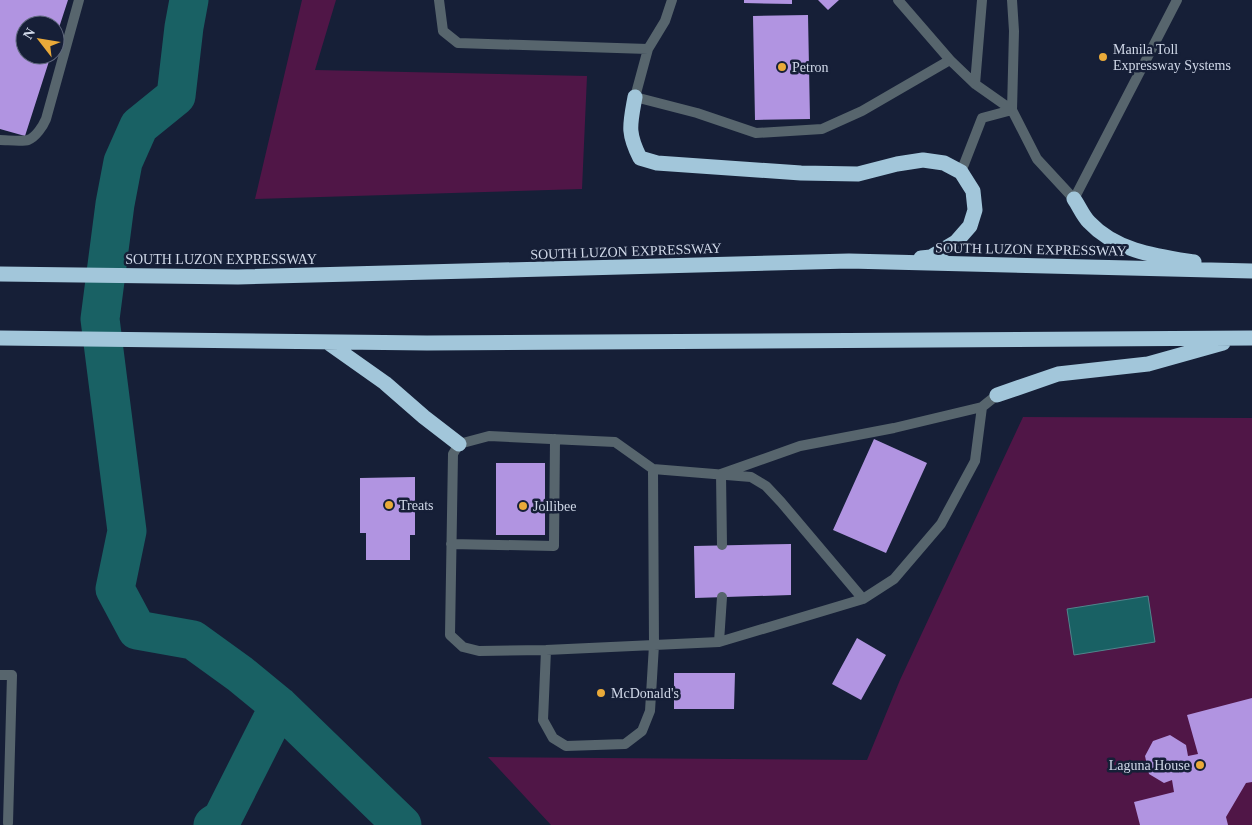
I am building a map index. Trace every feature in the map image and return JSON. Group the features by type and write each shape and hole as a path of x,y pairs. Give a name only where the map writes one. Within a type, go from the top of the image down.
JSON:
{"highway":[{"path":"634,97 630,128 633,144 640,158 657,164 801,173 858,174 897,164 923,160 944,163 961,172 973,191 975,210 970,226 956,242 931,257 849,261"},
{"path":"1074,199 1088,222 1111,240 1154,256 1252,271"},
{"name":"SOUTH LUZON EXPRESSWAY","path":"0,274 238,277 849,261 1252,271"},
{"path":"0,338 327,342 1247,338"},
{"path":"997,395 1058,374 1148,364 1247,338"},
{"path":"327,342 384,383 459,444"}],"lane":[{"path":"0,140 28,140 43,126 79,0"},
{"path":"439,0 443,31 458,43 648,49"},
{"path":"672,0 665,21 648,49 634,97 697,113 756,132 822,130 862,111 950,60"},
{"path":"898,0 950,60 975,84 1012,110 1038,159 1074,199 1177,0"},
{"path":"975,84 982,0"},
{"path":"1012,0 1014,31 1012,110"},
{"path":"961,172 982,118 1012,110"},
{"path":"721,474 800,446 894,428 982,407 997,395"},
{"path":"863,599 766,486 751,477 653,469 615,442 489,436 459,444 453,454 450,635 463,647 479,651 546,650 719,642 863,599 894,579 940,524 975,461 982,407"},
{"path":"451,544 554,546 556,439"},
{"path":"546,650 543,720 553,738 566,746 625,744 642,731 650,711 654,645 653,469"},
{"path":"721,474 722,545"},
{"path":"719,642 722,597"},
{"path":"0,675 12,675 8,823"}],"shaded area":[{"path":"302,0 336,0 315,70 587,76 582,189 255,199"},
{"path":"1023,417 1252,418 1252,825 551,825 488,757 867,760 900,680"},
{"path":"1148,596 1155,642 1074,655 1067,609"}],"building":[{"path":"0,0 68,0 63,15 15,15 15,65 48,65 25,136 0,129"},
{"path":"744,0 792,0 792,4 744,3"},
{"path":"818,0 839,0 828,10"},
{"path":"808,15 810,119 755,120 753,16"},
{"path":"874,439 927,463 886,553 833,530"},
{"path":"496,463 545,463 545,535 496,535"},
{"path":"415,477 415,535 410,535 410,560 366,560 366,533 360,533 360,478"},
{"path":"791,544 791,595 695,598 694,546"},
{"path":"857,638 886,655 861,700 832,684"},
{"path":"674,673 735,673 734,709 674,709"},
{"name":"Laguna House","path":"1252,698 1252,782 1246,783 1226,817 1228,825 1140,825 1134,802 1174,792 1172,780 1164,783 1149,774 1145,756 1153,741 1170,735 1186,745 1188,756 1198,754 1187,715"}],"waterway":[{"path":"189,0 176,96 139,126 123,162 115,204 100,319 127,531 115,589 137,630 193,640 240,674 279,706 402,825"},
{"path":"213,825 222,819 279,706"}],"place":[{"name":"Manila Toll Expressway Systems","path":"1103,57"},
{"name":"Petron","path":"782,67"},
{"name":"Treats","path":"389,505"},
{"name":"Jollibee","path":"523,506"},
{"name":"McDonald's","path":"601,693"},
{"name":"Laguna House","path":"1200,765"}]}
